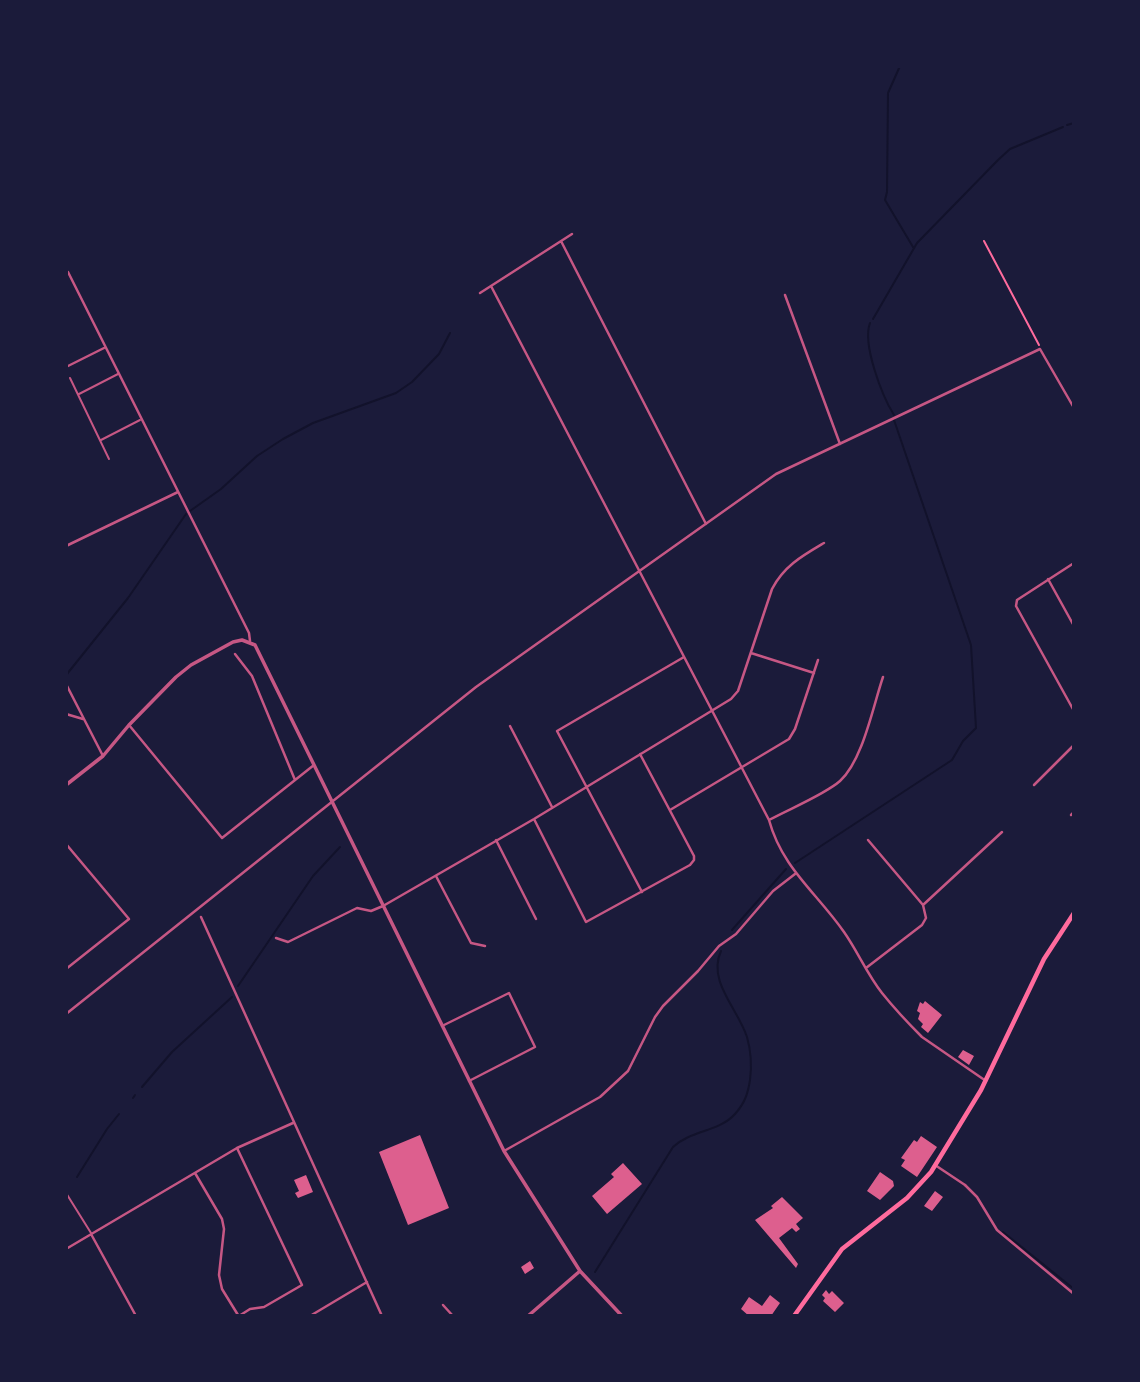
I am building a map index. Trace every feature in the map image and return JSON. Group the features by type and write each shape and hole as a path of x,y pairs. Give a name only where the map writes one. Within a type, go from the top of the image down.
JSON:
{"main road":[{"path":"794,1315 842,1249 907,1198 924,1181 986,1082 1044,958 1073,913"}],"street":[{"path":"480,293 572,234"},
{"path":"561,241 706,524"},
{"path":"68,272 140,420 249,632 250,641 257,649 504,1151 580,1271 622,1315"},
{"path":"491,286 713,710 769,820 774,838 795,874 844,932 881,992 922,1037 986,1082"},
{"path":"785,295 840,444"},
{"path":"66,367 104,348"},
{"path":"66,1014 476,687 776,474 1040,349 1073,408"},
{"path":"66,546 178,492"},
{"path":"276,938 288,942 357,908 372,911 383,906 731,699 738,691 779,575 795,560 824,543"},
{"path":"1073,563 1017,600 1016,606 1073,711"},
{"path":"1048,579 1073,626"},
{"path":"66,785 103,755 129,725 191,665 233,642 250,641"},
{"path":"751,653 814,673"},
{"path":"235,654 252,676 295,780"},
{"path":"642,892 557,732 684,657"},
{"path":"670,810 789,739 795,729 818,660"},
{"path":"769,820 839,782 848,772 859,749 883,677"},
{"path":"66,684 103,755"},
{"path":"66,715 81,720 83,718"},
{"path":"129,725 222,838 314,765"},
{"path":"510,726 552,807"},
{"path":"1034,785 1073,745"},
{"path":"534,818 586,922 690,865 694,860 640,754"},
{"path":"923,905 1002,832"},
{"path":"496,840 536,919"},
{"path":"866,968 922,925 926,918 923,905 868,840"},
{"path":"66,844 129,919 66,969"},
{"path":"504,1151 600,1097 628,1071 654,1017 663,1006 719,946 736,934 773,891 795,874"},
{"path":"436,876 471,943 485,946"},
{"path":"201,917 382,1315"},
{"path":"442,1026 509,993 535,1046 469,1081"},
{"path":"66,1249 237,1148 294,1122"},
{"path":"195,1173 222,1219 224,1229 219,1275 222,1290 238,1315 250,1309 264,1307 302,1285 237,1148"},
{"path":"935,1165 965,1185 977,1197 997,1230 1073,1294"},
{"path":"91,1234 136,1315"},
{"path":"528,1315 580,1271"},
{"path":"310,1315 367,1282"},
{"path":"443,1305 453,1315"}],"lane":[{"path":"78,394 118,374"},
{"path":"69,378 109,459"},
{"path":"100,440 140,420"},
{"path":"66,1193 91,1234"}],"path":[{"path":"984,241 1040,349"}],"building":[{"path":"925,1001 942,1015 928,1033 921,1027 923,1024 918,1019 920,1013 917,1011 920,1002 923,1004"},
{"path":"963,1050 974,1056 969,1065 958,1057"},
{"path":"420,1135 449,1208 408,1225 379,1152"},
{"path":"921,1136 937,1147 917,1177 901,1166 905,1160 901,1158 914,1140 917,1142"},
{"path":"623,1163 642,1184 607,1214 592,1196 614,1177 611,1174"},
{"path":"880,1172 893,1181 894,1186 880,1200 867,1191"},
{"path":"306,1175 313,1192 298,1198 295,1193 299,1191 294,1180"},
{"path":"935,1191 943,1197 932,1211 924,1206"},
{"path":"782,1197 803,1218 796,1224 800,1229 796,1232 792,1228 779,1238 798,1264 796,1268 755,1220 773,1208 771,1206"},
{"path":"530,1261 534,1268 525,1274 521,1267"},
{"path":"826,1290 829,1294 832,1291 844,1303 835,1312 823,1301 825,1298 822,1295"},
{"path":"770,1295 780,1303 771,1316 749,1316 741,1309 749,1297 762,1306"}],"waterway":[{"path":"900,66 888,93 885,200 913,247"},
{"path":"1067,125 1074,123"},
{"path":"873,319 917,243 998,160 1010,149 1063,127"},
{"path":"870,323 868,332 871,356 884,396 894,415"},
{"path":"190,511 221,489 257,456 283,439 313,423 396,393 412,382 439,354 450,333"},
{"path":"795,863 952,760 963,741 976,728 971,645 894,420"},
{"path":"67,674 128,598 186,514"},
{"path":"238,986 313,876 340,847"},
{"path":"732,930 786,869"},
{"path":"595,1272 673,1147 688,1137 728,1120 746,1098 751,1074 749,1048 743,1026 721,984 718,973 721,951"},
{"path":"142,1087 172,1052 232,997"},
{"path":"77,1177 119,1114"},
{"path":"1003,1232 1074,1289"}]}
